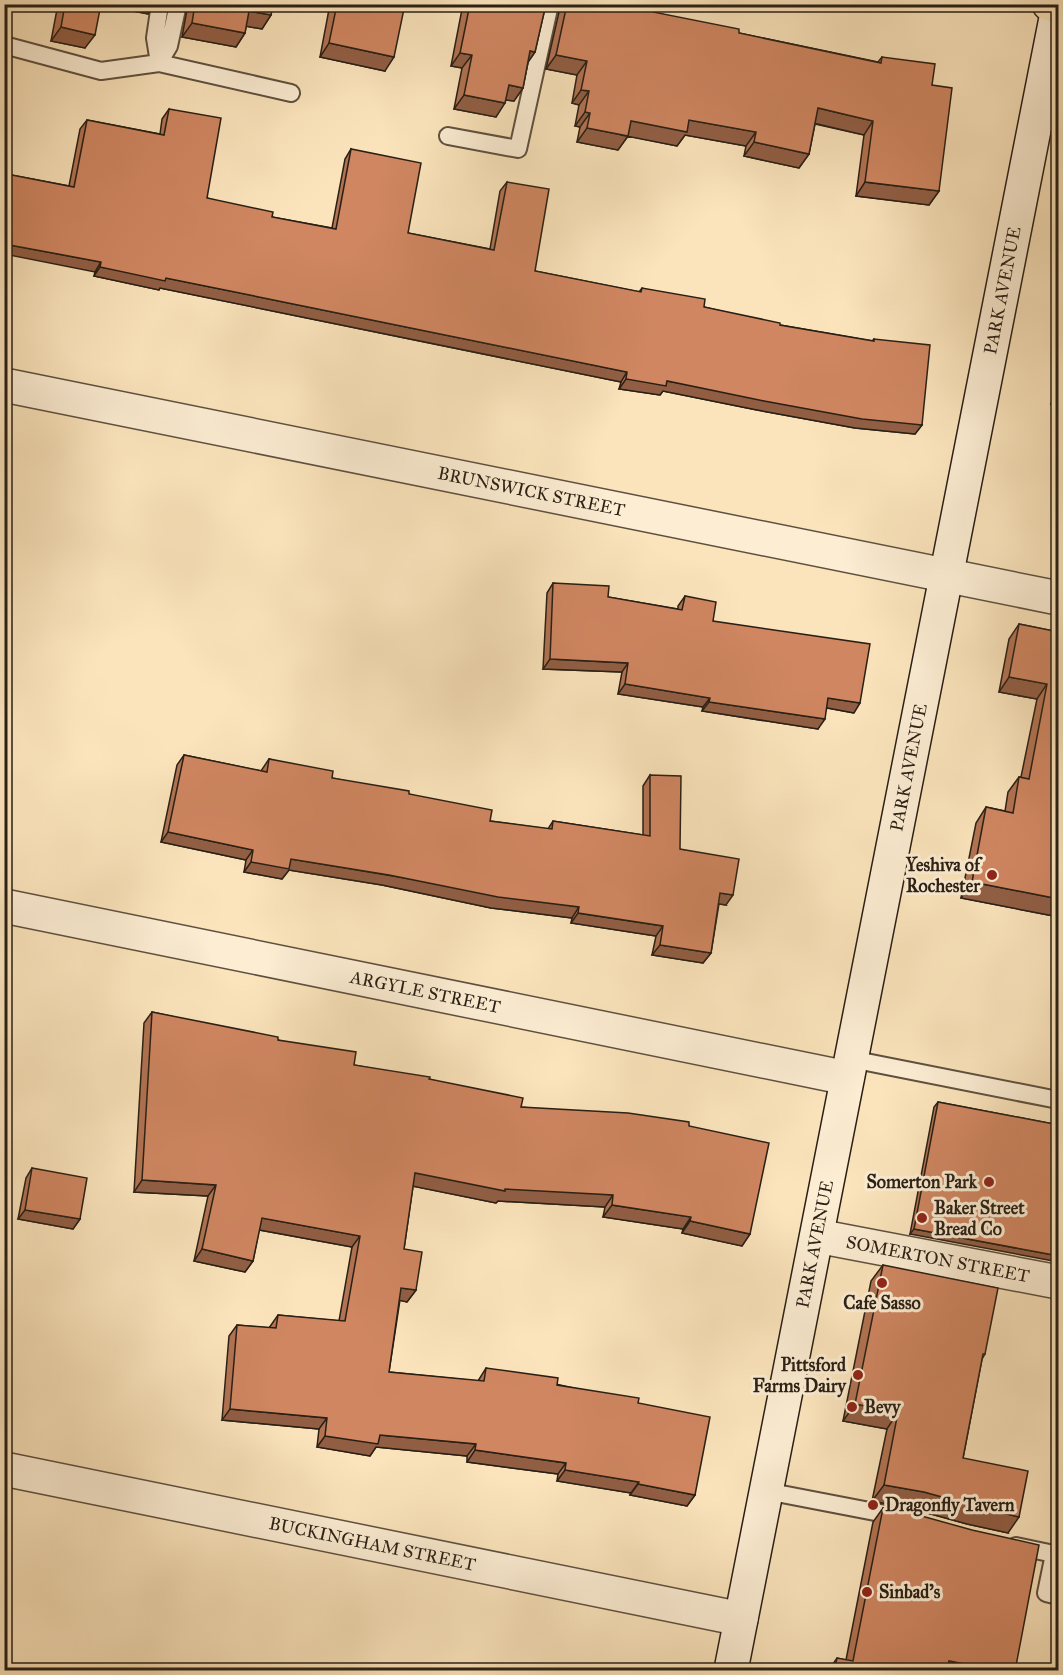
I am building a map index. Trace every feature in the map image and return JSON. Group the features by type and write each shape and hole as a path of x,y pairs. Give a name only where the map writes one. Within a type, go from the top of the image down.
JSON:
{"main road":[{"path":"1049,4 1059,7"}],"street":[{"name":"PARK AVENUE","path":"731,1671 1059,7"},
{"name":"BRUNSWICK STREET","path":"4,385 1059,598"},
{"name":"ARGYLE STREET","path":"4,906 849,1068"},
{"name":"SOMERTON STREET","path":"817,1236 1059,1282"},
{"name":"BUCKINGHAM STREET","path":"4,1469 741,1619"}],"lane":[{"path":"159,63 155,38 160,4"},
{"path":"159,63 169,46 178,4"},
{"path":"448,136 518,149 550,4"},
{"path":"4,45 101,70 159,63 291,93"},
{"path":"849,1068 1059,1100"},
{"path":"766,1491 921,1522"},
{"path":"998,1541 1054,1554 1046,1593 1059,1596"}],"building":[{"path":"65,4 101,4 95,35 61,27"},
{"path":"195,4 273,4 271,15 249,11 245,33 192,23"},
{"path":"337,4 405,4 394,57 329,43"},
{"path":"470,4 546,4 535,52 530,51 523,88 509,85 505,103 464,95 472,55 460,53"},
{"path":"567,4 655,4 653,12 739,29 739,33 881,63 882,57 935,64 932,85 952,88 939,191 865,182 873,121 818,108 809,154 754,142 756,132 689,120 687,132 631,121 628,136 587,128 590,113 585,112 589,91 581,90 587,61 556,55"},
{"path":"169,109 221,118 207,198 273,212 272,217 336,229 351,149 421,163 408,233 494,250 507,182 549,189 535,271 641,292 642,288 705,299 704,307 780,323 780,325 874,341 874,339 930,345 922,425 862,419 667,381 666,386 626,379 627,372 166,278 165,281 100,267 101,262 4,244 4,142 11,143 6,174 74,187 87,120 164,135"},
{"path":"553,583 609,586 608,597 682,610 685,596 716,602 713,621 870,644 860,703 828,698 825,719 709,702 710,698 625,684 628,663 550,659"},
{"name":"Yeshiva of Rochester","path":"1019,624 1059,632 1059,899 972,882 986,807 1013,813 1019,777 1029,779 1047,684 1009,677"},
{"path":"184,755 267,772 269,759 333,771 332,778 409,791 409,794 492,810 490,821 552,829 553,821 650,836 650,775 681,776 680,849 739,859 733,895 720,893 711,953 660,945 663,926 578,913 579,907 498,897 389,875 291,859 289,869 251,862 253,850 168,832"},
{"path":"152,1012 278,1037 278,1040 356,1052 354,1065 430,1077 429,1079 523,1098 521,1107 628,1113 689,1122 689,1126 769,1143 750,1234 690,1221 691,1217 612,1205 613,1195 505,1189 505,1191 415,1173 404,1249 422,1252 416,1290 401,1288 389,1372 484,1381 486,1368 558,1378 557,1385 639,1398 638,1403 710,1417 695,1495 638,1484 639,1482 565,1470 566,1463 475,1450 476,1444 380,1435 378,1444 325,1436 327,1418 230,1409 237,1325 276,1328 278,1315 345,1321 360,1236 262,1218 253,1261 202,1249 216,1185 142,1180"},
{"name":"Somerton Park","path":"938,1102 1059,1125 1059,1256 914,1229"},
{"path":"32,1168 87,1178 80,1219 25,1210"},
{"path":"883,1265 998,1288 963,1458 1028,1471 1019,1517 924,1492 884,1485 898,1412 855,1404"},
{"path":"883,1508 1039,1545 1015,1671 999,1671 949,1661 947,1671 834,1671 837,1658 853,1661"}],"place":[{"name":"Yeshiva of Rochester","path":"992,875"},
{"name":"Somerton Park","path":"989,1182"},
{"name":"Baker Street Bread Co","path":"922,1218"},
{"name":"Cafe Sasso","path":"882,1283"},
{"name":"Pittsford Farms Dairy","path":"858,1375"},
{"name":"Bevy","path":"852,1407"},
{"name":"Dragonfly Tavern","path":"873,1505"},
{"name":"Sinbad's","path":"867,1592"}]}
